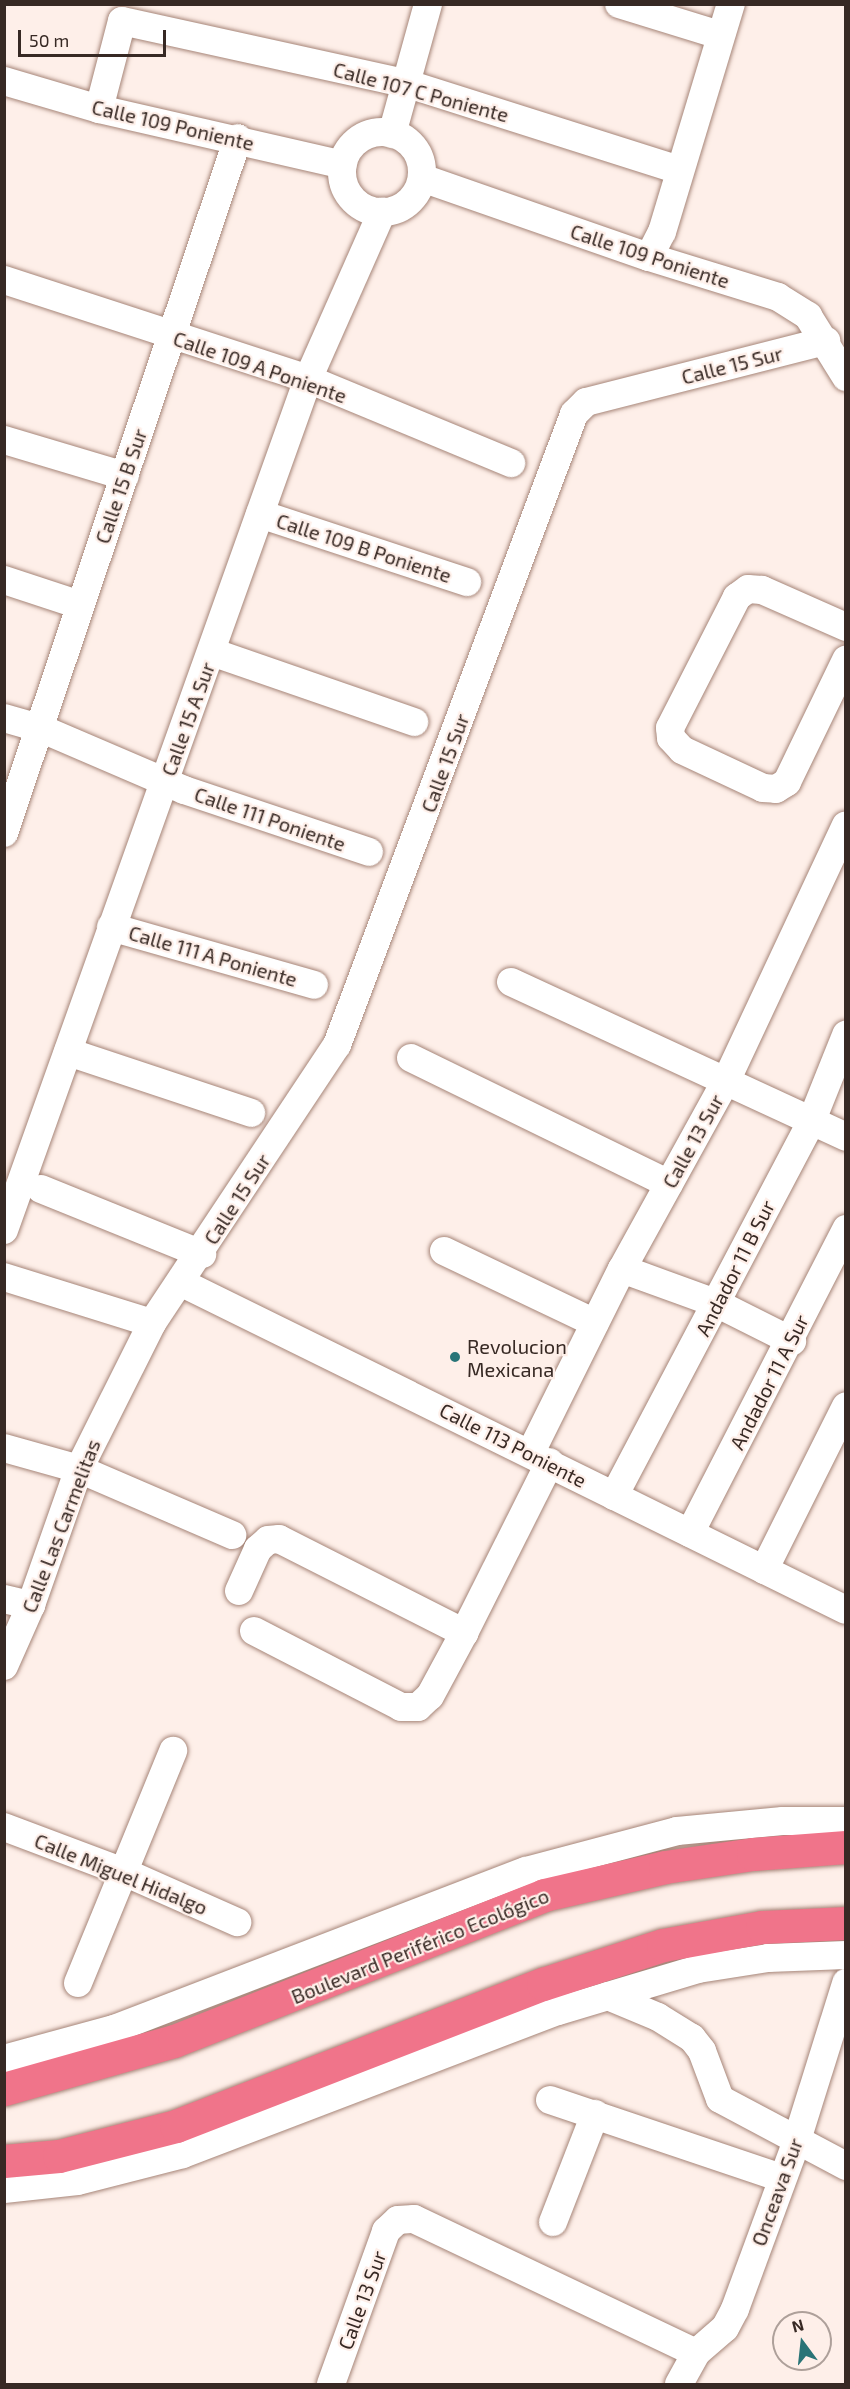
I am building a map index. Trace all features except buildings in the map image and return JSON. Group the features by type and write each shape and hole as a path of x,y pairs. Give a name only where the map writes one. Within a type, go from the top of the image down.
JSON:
{"highway":[{"name":"Boulevard Periférico Ecológico","path":"4,2090 44,2081 174,2042 544,1895 676,1866 753,1854 846,1847"},
{"path":"4,2161 59,2156 176,2126 543,1984 663,1945 762,1927 846,1923"}],"street":[{"path":"392,134 428,4"},
{"path":"619,4 720,35"},
{"path":"649,257 662,232 730,4"},
{"name":"Calle 107 C Poniente","path":"99,109 122,21 405,83 680,170"},
{"name":"Calle 109 Poniente","path":"4,81 99,109 238,138 343,165"},
{"path":"392,134 412,145 418,155 422,178 412,199 404,206 382,212 356,203 342,179 343,165 347,153 366,136 392,134"},
{"name":"Calle 15 B Sur","path":"4,833 42,729 80,605 238,138"},
{"name":"Calle 109 Poniente","path":"422,178 649,257 778,297 808,316 826,340 846,377"},
{"name":"Calle 15 A Sur","path":"4,1230 308,379 382,212"},
{"name":"Calle 109 A Poniente","path":"4,280 170,336 308,379 511,463"},
{"name":"Calle 15 Sur","path":"152,1323 202,1254 337,1045 574,414 586,402 826,340"},
{"path":"4,440 125,476"},
{"name":"Calle 109 B Poniente","path":"260,514 467,582"},
{"path":"4,580 80,605"},
{"path":"846,627 762,590 748,589 732,607 670,728 671,738 682,750 763,788 776,789 787,782 846,660"},
{"path":"212,652 414,722"},
{"name":"Calle 111 Poniente","path":"4,718 42,729 165,782 369,852"},
{"name":"Calle 13 Sur","path":"254,1631 402,1707 418,1707 430,1696 464,1633 595,1323 622,1269 727,1080 846,825"},
{"name":"Calle 111 A Poniente","path":"111,927 315,985"},
{"path":"512,982 846,1137"},
{"name":"Andador 11 B Sur","path":"614,1496 718,1304 812,1120 846,1035"},
{"path":"68,1052 251,1113"},
{"path":"411,1058 669,1184"},
{"path":"41,1189 202,1254"},
{"name":"Andador 11 A Sur","path":"690,1533 792,1341 846,1230"},
{"path":"444,1251 595,1323"},
{"path":"622,1269 718,1304 792,1341"},
{"path":"4,1277 152,1323"},
{"name":"Calle 113 Poniente","path":"180,1282 540,1457 846,1610"},
{"name":"Calle Las Carmelitas","path":"4,1666 18,1602 79,1469 152,1323"},
{"path":"764,1569 846,1406"},
{"path":"4,1448 79,1469 232,1535"},
{"path":"239,1591 258,1549 268,1540 279,1539 464,1633"},
{"path":"78,1983 172,1751"},
{"name":"Boulevard Periférico Ecológico","path":"4,2058 114,2029 526,1871 677,1831 783,1821 846,1821"},
{"name":"Calle Miguel Hidalgo","path":"4,1827 124,1872 237,1922"},
{"path":"4,2189 78,2181 183,2154 558,2011 698,1969 768,1958 846,1954"},
{"name":"Onceava Sur","path":"679,2385 696,2353 725,2328 735,2309 796,2143 845,1986"},
{"path":"608,1996 658,2017 697,2043 720,2099 796,2143 846,2166"},
{"path":"550,2100 782,2178"},
{"path":"553,2222 595,2114"},
{"name":"Calle 13 Sur","path":"334,2384 386,2231 398,2220 414,2219 696,2353"}],"place":[{"name":"Revolucion Mexicana","path":"455,1357"}]}
